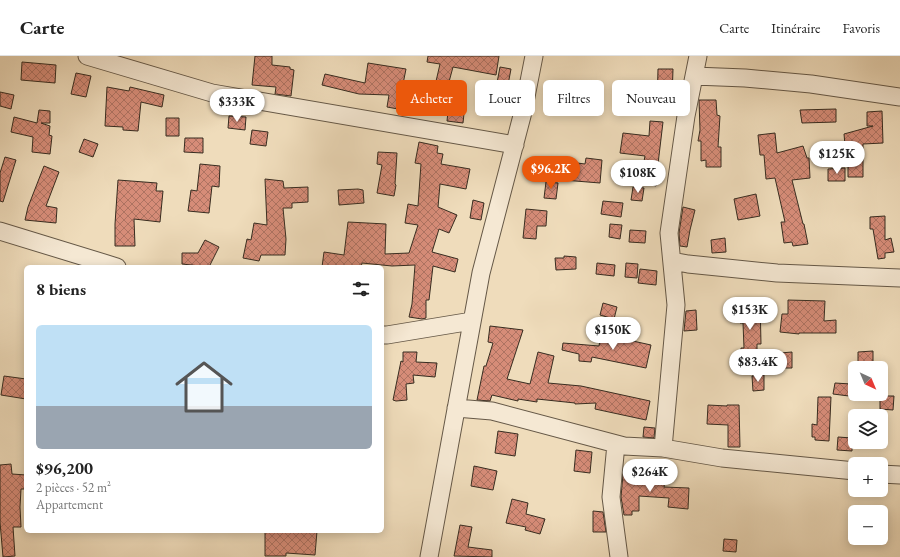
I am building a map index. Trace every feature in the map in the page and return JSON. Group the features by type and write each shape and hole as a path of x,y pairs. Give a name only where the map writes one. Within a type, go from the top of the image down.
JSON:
{"street":[{"path":"87,56 212,93 514,145"},
{"path":"429,557 481,273 523,112 534,56"},
{"path":"662,448 676,305 669,233 686,116 698,56"},
{"path":"694,76 744,78 811,84 900,97"},
{"path":"0,231 110,265"},
{"path":"672,261 777,274 900,278"},
{"path":"384,334 472,321"},
{"path":"456,408 492,411 624,446 662,448 722,458 848,470"},
{"path":"616,444 611,497 618,557"},
{"path":"888,475 900,476"}],"building":[{"path":"255,56 272,56 272,65 290,67 290,69 294,70 291,96 275,94 276,87 252,85"},
{"path":"428,56 499,56 496,75 453,67 450,80 436,80 440,64 427,62"},
{"path":"22,62 56,65 55,83 21,80"},
{"path":"368,63 406,69 404,80 396,80 396,109 387,107 389,95 359,94 322,85 325,74 365,83"},
{"path":"500,67 511,69 509,80 498,80"},
{"path":"658,69 673,69 673,80 658,80"},
{"path":"76,73 91,76 86,97 71,94"},
{"path":"107,87 129,91 130,87 164,95 162,107 141,102 138,131 123,130 123,127 105,126"},
{"path":"0,92 14,95 11,109 0,106"},
{"path":"699,100 716,100 717,115 720,116 718,147 721,147 721,167 706,167 706,160 701,161 701,141 698,141 700,130"},
{"path":"836,109 836,122 802,123 800,110"},
{"path":"39,110 50,111 50,123 41,123 50,126 49,135 52,136 50,154 32,152 33,137 11,132 14,117 37,123"},
{"path":"882,111 883,143 863,144 863,177 848,177 848,145 845,145 844,134 873,126 867,126 867,112"},
{"path":"229,116 246,117 245,130 228,128"},
{"path":"448,116 464,116 463,123 447,121"},
{"path":"166,118 179,118 179,136 166,136"},
{"path":"650,121 663,122 658,164 660,165 656,186 640,182 645,156 620,153 623,133 649,136"},
{"path":"252,130 268,132 266,146 250,144"},
{"path":"775,133 777,153 803,146 807,158 809,158 810,178 792,180 808,244 793,246 792,242 784,243 781,222 785,222 775,178 766,179 764,155 760,155 758,135"},
{"path":"185,138 203,138 203,153 184,152"},
{"path":"84,139 98,144 93,157 79,152"},
{"path":"419,142 438,146 437,153 443,154 441,164 470,169 466,189 440,184 438,207 457,215 449,233 439,229 432,252 458,259 455,272 433,266 429,300 426,300 426,318 422,319 409,317 412,304 415,265 392,266 362,263 362,265 322,265 324,252 344,255 348,222 386,224 385,254 409,253 418,225 405,223 408,204 418,206 421,164 415,163"},
{"path":"378,152 397,153 396,185 394,196 377,193 382,165 377,164"},
{"path":"5,157 16,160 3,202 0,201 0,173"},
{"path":"586,158 602,160 600,183 551,179 553,160 585,164"},
{"path":"200,164 220,166 219,187 212,186 209,213 188,211 191,190 197,191"},
{"path":"44,166 59,172 46,206 57,208 56,223 25,220 28,207"},
{"path":"845,168 845,181 828,181 828,169"},
{"path":"265,179 283,181 284,188 308,187 308,202 292,203 292,208 283,208 286,239 285,255 261,255 259,261 243,258 247,239 251,240 254,223 267,225"},
{"path":"118,180 157,183 156,191 163,191 160,222 134,219 135,246 115,246"},
{"path":"546,182 558,183 556,199 544,198"},
{"path":"633,187 644,188 642,201 631,200"},
{"path":"338,190 363,190 364,203 339,205"},
{"path":"756,194 760,216 738,220 734,199"},
{"path":"473,200 484,203 481,220 470,218"},
{"path":"603,201 623,203 621,217 601,214"},
{"path":"683,207 695,210 687,247 680,246 679,233"},
{"path":"526,209 547,211 546,226 537,226 536,239 523,238"},
{"path":"885,216 885,240 891,238 894,252 885,253 885,258 878,259 873,229 870,229 870,217"},
{"path":"610,224 622,225 620,239 609,237"},
{"path":"630,230 646,231 645,243 629,242"},
{"path":"725,238 726,252 712,253 711,240"},
{"path":"205,240 219,247 210,265 182,264 182,253 198,253"},
{"path":"564,256 576,257 576,269 556,270 555,258 564,258"},
{"path":"597,263 615,265 614,276 596,274"},
{"path":"626,263 638,264 637,278 625,277"},
{"path":"640,269 657,271 656,285 638,283"},
{"path":"760,300 761,344 757,344 757,365 741,365 741,348 744,348 743,323 740,323 739,301"},
{"path":"788,300 825,301 824,321 836,320 836,333 799,334 780,332 782,314 788,314"},
{"path":"603,303 617,307 614,319 600,315"},
{"path":"696,310 697,330 684,331 686,311"},
{"path":"490,326 523,330 507,379 530,384 538,352 554,356 548,383 581,386 650,401 646,420 595,409 596,403 575,404 537,399 537,402 518,399 518,401 492,395 490,401 477,400 484,366 486,366 493,343 488,342"},
{"path":"601,334 651,345 646,368 592,357 591,362 579,361 579,354 562,350 563,343 599,346"},
{"path":"873,351 873,361 858,361 858,352"},
{"path":"403,352 417,352 416,362 437,363 435,377 413,375 414,383 406,384 407,400 396,401 393,400 401,361 403,362"},
{"path":"792,352 792,368 780,368 780,353"},
{"path":"764,375 764,390 753,391 752,376"},
{"path":"4,376 24,379 24,399 1,395"},
{"path":"835,383 848,384 848,396 833,394"},
{"path":"888,396 894,396 893,410 880,409 880,401 888,401"},
{"path":"818,397 831,397 829,441 815,440 815,437 812,437 812,424 817,425"},
{"path":"708,405 739,405 740,447 728,447 728,425 707,424"},
{"path":"644,427 655,428 654,438 643,437"},
{"path":"498,431 518,434 515,456 495,453"},
{"path":"838,437 848,438 848,449 852,449 852,451 837,450"},
{"path":"576,450 592,452 590,473 574,471"},
{"path":"11,464 12,474 24,475 24,489 21,489 21,527 13,527 15,556 3,557 0,522 0,465"},
{"path":"474,466 497,471 493,490 471,486"},
{"path":"623,474 634,475 634,478 665,480 664,487 689,488 688,509 668,507 669,498 639,496 639,511 632,511 632,515 624,515 621,497"},
{"path":"512,499 528,503 526,514 545,519 540,534 525,530 526,527 506,523"},
{"path":"593,511 603,512 606,532 593,532"},
{"path":"460,525 472,527 468,547 492,550 492,557 454,556"},
{"path":"265,533 317,533 315,555 286,553 286,556 265,556"},
{"path":"724,539 737,540 736,552 723,551"}]}
